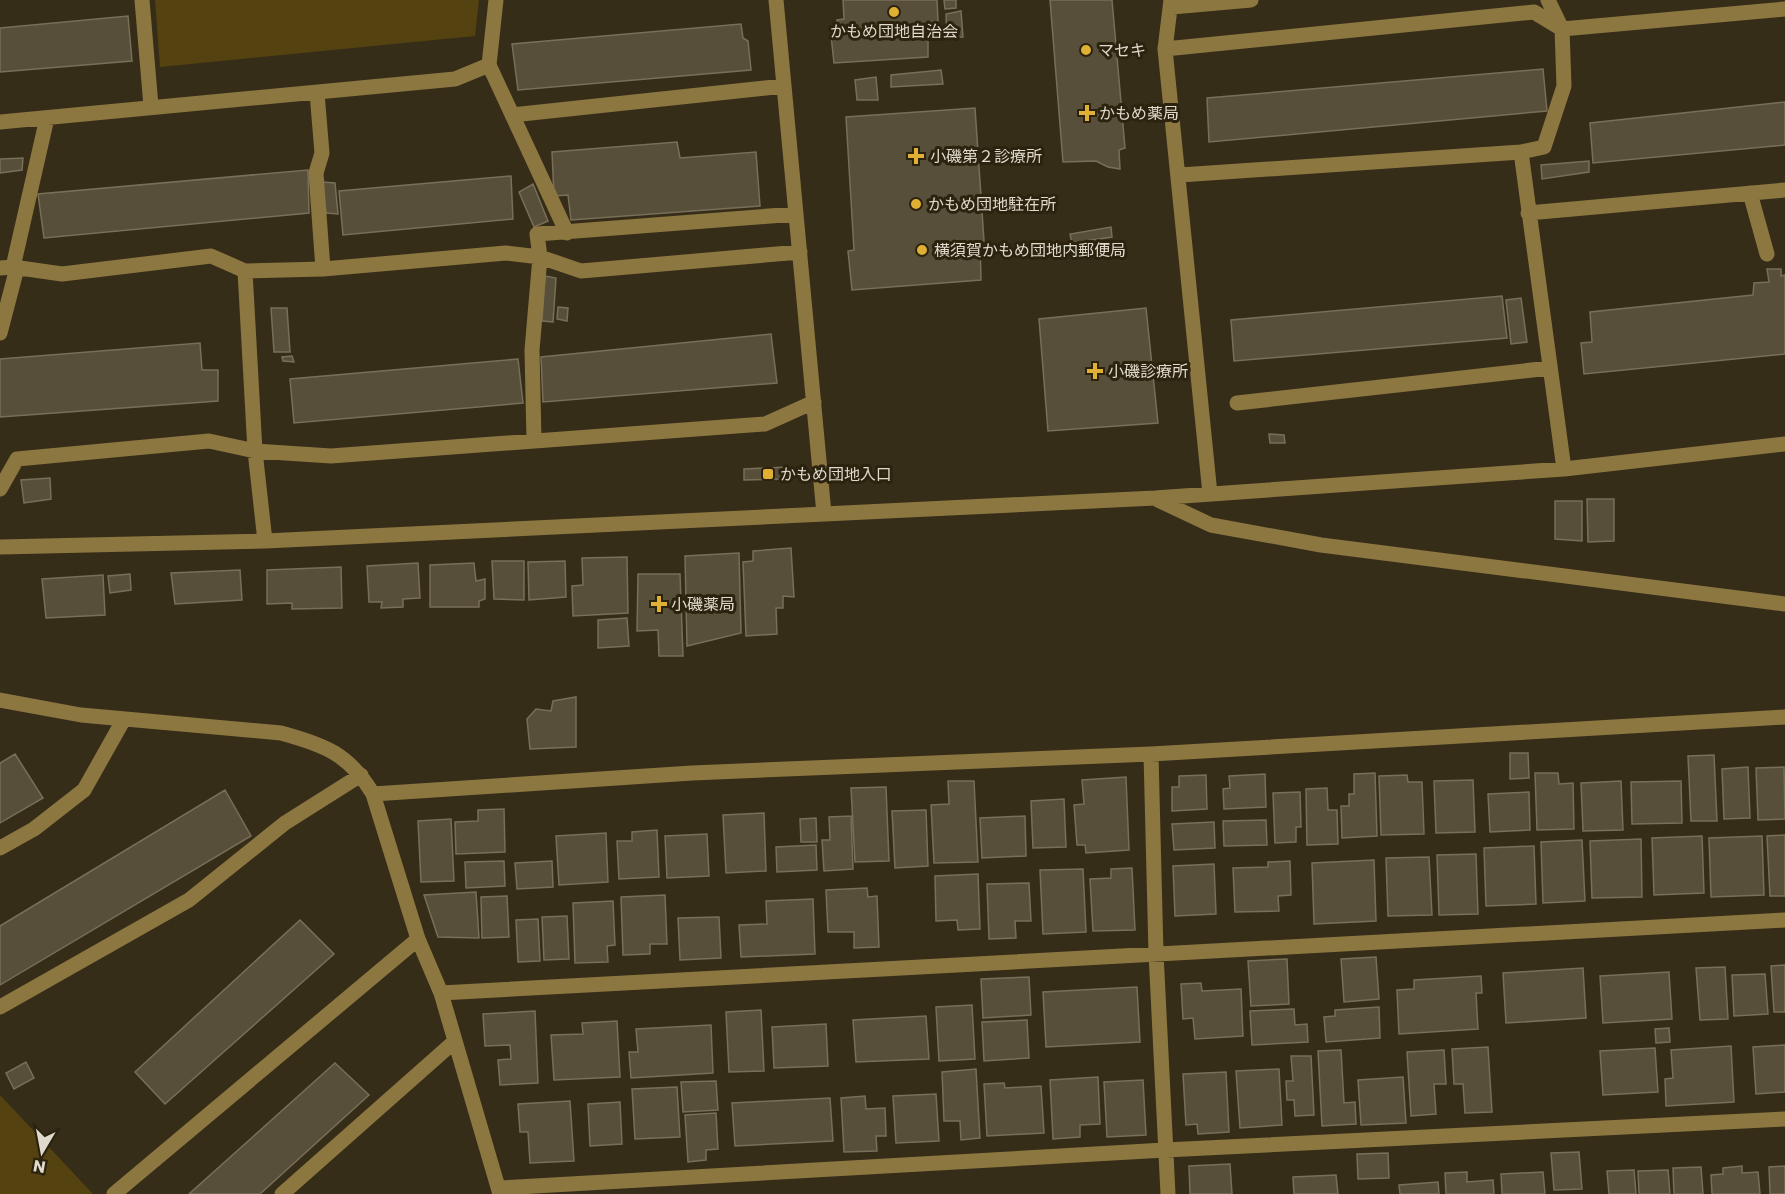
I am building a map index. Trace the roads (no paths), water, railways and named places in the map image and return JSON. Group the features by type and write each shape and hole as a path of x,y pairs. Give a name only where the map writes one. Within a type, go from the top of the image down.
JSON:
{"street":[{"path":"142,0 151,106"},
{"path":"496,0 489,65 567,233"},
{"path":"776,0 824,514"},
{"path":"1210,494 1180,175 1165,49 1172,4 1251,0"},
{"path":"1180,175 1521,152 1544,147 1564,86 1562,29 1548,0"},
{"path":"1165,49 1534,12 1562,29 1785,9"},
{"path":"0,122 455,79 489,65"},
{"path":"512,115 784,86"},
{"path":"317,93 322,153 316,173 323,269"},
{"path":"0,333 10,268 47,118"},
{"path":"1521,152 1564,469"},
{"path":"1528,213 1785,190"},
{"path":"1750,193 1767,254"},
{"path":"534,440 531,350 540,257 537,234 796,214"},
{"path":"10,268 62,274 211,256 245,271 323,269 506,253 540,257 581,271 800,252"},
{"path":"245,271 255,451 265,541"},
{"path":"1237,404 1550,368"},
{"path":"0,489 17,459 209,441 255,451 331,456 765,424 813,402"},
{"path":"0,547 265,541 1155,498 1564,469 1785,444"},
{"path":"1155,498 1211,525 1321,545 1785,604"},
{"path":"0,700 81,715 281,733 311,741 341,754 361,775 373,794 417,939 441,993 500,1191 1165,1150 1785,1119"},
{"path":"373,794 692,773 1151,754 1785,717"},
{"path":"0,848 33,829 84,790 124,719"},
{"path":"1151,754 1156,953 1168,1194"},
{"path":"0,1007 189,900 285,823 361,775"},
{"path":"441,993 1785,920"},
{"path":"114,1194 417,939"},
{"path":"282,1194 454,1041"}],"place":[{"name":"かもめ団地自治会","path":"894,12"},
{"name":"マセキ","path":"1086,50"},
{"name":"かもめ薬局","path":"1087,113"},
{"name":"小磯第２診療所","path":"916,156"},
{"name":"かもめ団地駐在所","path":"916,204"},
{"name":"横須賀かもめ団地内郵便局","path":"922,250"},
{"name":"小磯診療所","path":"1095,371"},
{"name":"かもめ団地入口","path":"768,474"},
{"name":"小磯薬局","path":"659,604"}]}
